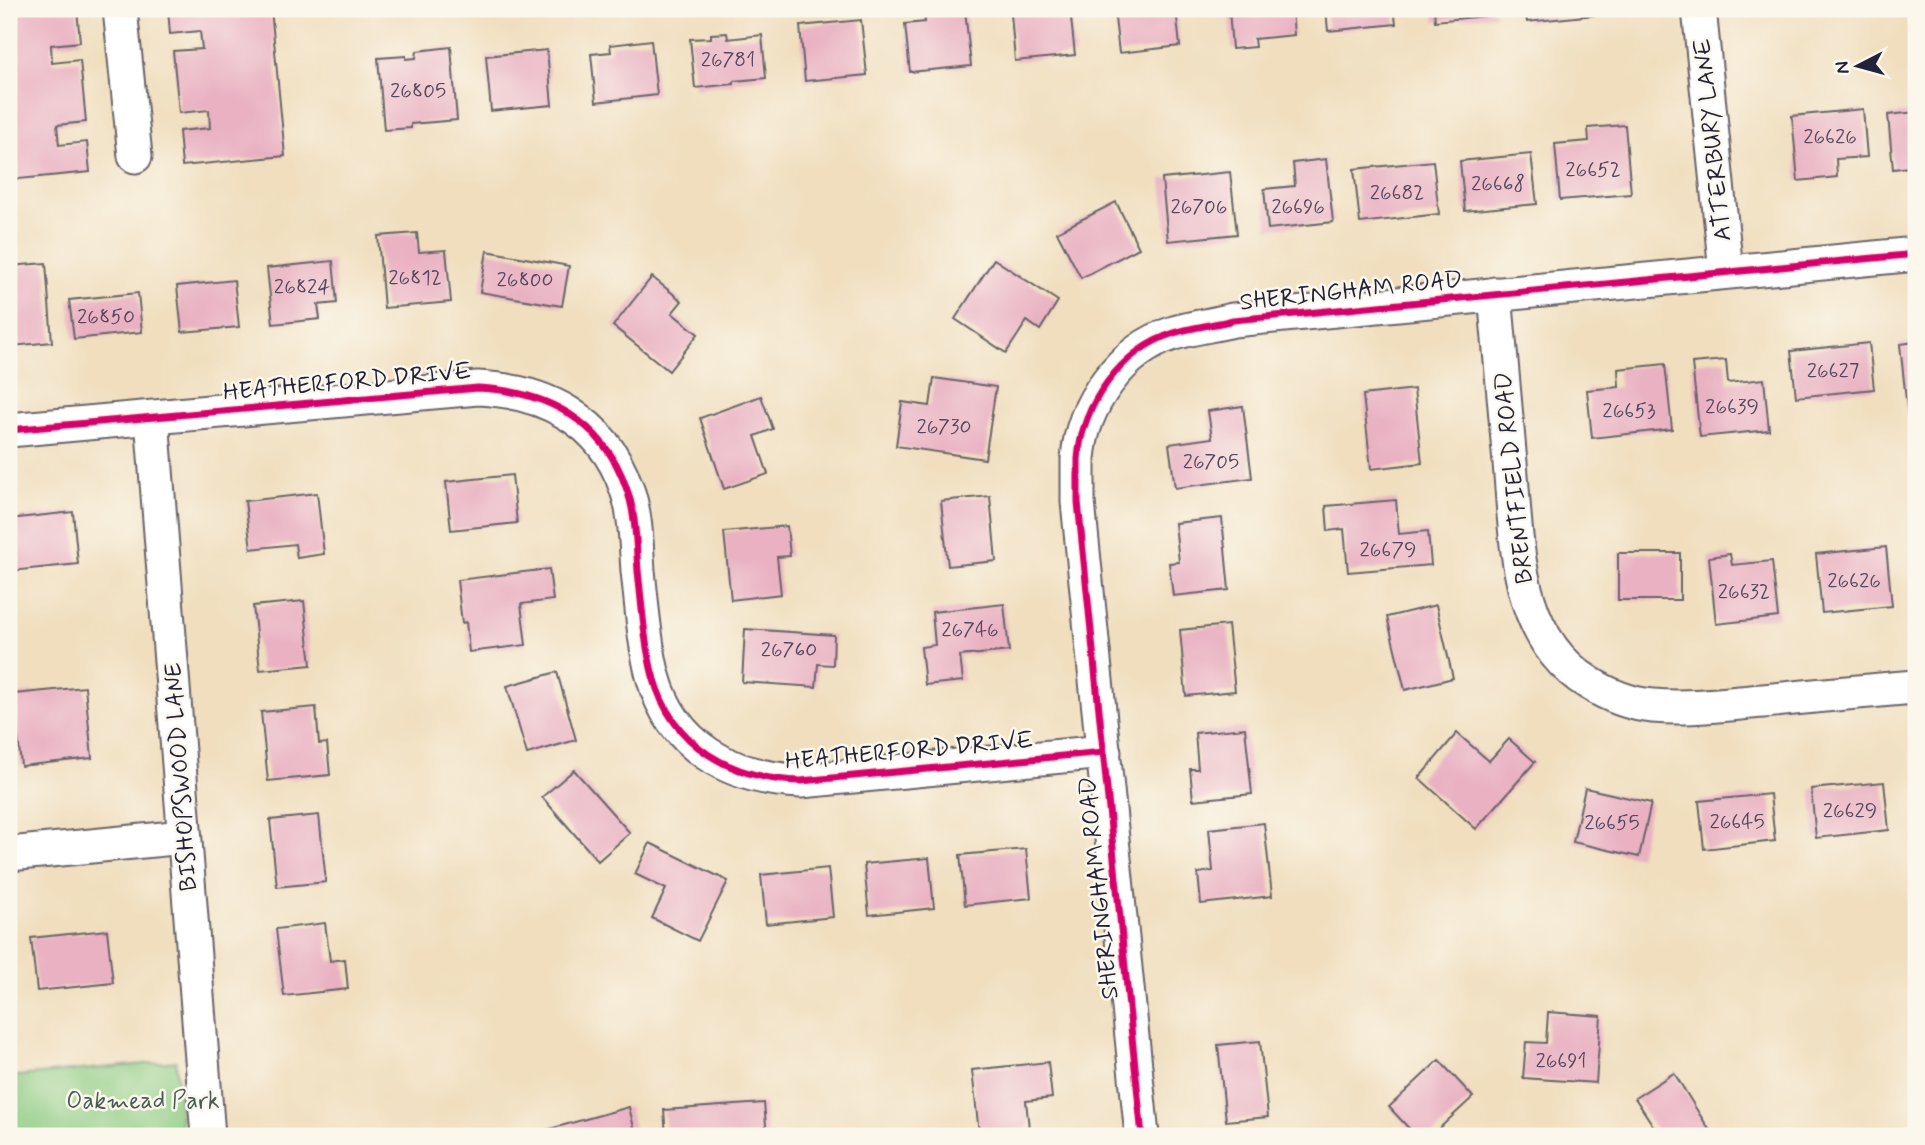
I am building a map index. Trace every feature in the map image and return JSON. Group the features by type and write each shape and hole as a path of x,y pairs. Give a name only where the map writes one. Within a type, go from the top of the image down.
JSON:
{"street":[{"path":"120,9 135,156"},
{"name":"ATTERBURY LANE","path":"1699,9 1726,271"},
{"name":"SHERINGHAM ROAD","path":"1142,1136 1079,502 1079,457 1090,412 1115,372 1143,349 1174,333 1233,320 1916,254"},
{"name":"BRENTFIELD ROAD","path":"1495,295 1519,554 1526,597 1541,632 1563,662 1581,678 1603,691 1626,701 1650,706 1692,708 1916,687"},
{"name":"HEATHERFORD DRIVE","path":"9,430 478,388 526,394 549,402 589,428 618,466 633,512 644,629 653,678 670,716 693,742 711,757 754,776 801,781 1104,752"},
{"name":"BISHOPSWOOD LANE","path":"152,418 208,1136"},
{"path":"9,854 184,837"}],"green space":[{"name":"Oakmead Park","path":"176,1061 182,1136 9,1136 9,1077"}],"building":[{"path":"9,9 77,9 80,42 51,45 52,63 80,60 86,122 57,125 59,145 87,142 90,172 9,180"},
{"path":"168,9 271,9 285,156 182,166 179,131 210,128 209,110 179,113 173,51 202,49 200,31 170,34"},
{"path":"1028,9 1070,9 1075,55 1015,61 1011,14 1028,12"},
{"path":"1114,9 1176,9 1180,46 1119,53"},
{"path":"1229,9 1292,9 1294,35 1254,39 1255,47 1232,49"},
{"path":"1326,9 1394,9 1396,24 1328,31"},
{"path":"1434,9 1494,9 1495,15 1435,21"},
{"path":"1525,9 1604,9 1604,14 1527,22"},
{"path":"965,10 971,66 910,72 905,24 925,22 924,14"},
{"path":"861,20 867,75 805,81 800,26"},
{"path":"727,33 728,39 762,35 766,78 695,88 690,39 711,38 711,34"},
{"path":"651,40 657,95 596,102 591,54 611,52 610,45"},
{"path":"451,47 457,120 411,124 411,128 384,130 378,58 416,58 417,51"},
{"path":"547,50 552,105 491,111 486,56"},
{"path":"1863,109 1867,157 1836,159 1837,177 1798,181 1792,116"},
{"path":"1916,112 1916,166 1893,169 1888,115"},
{"path":"1625,125 1631,194 1560,200 1555,144 1589,141 1588,128"},
{"path":"1531,154 1537,204 1465,211 1460,161"},
{"path":"1326,159 1333,222 1268,229 1264,189 1295,186 1293,163"},
{"path":"1433,161 1439,214 1360,223 1354,169"},
{"path":"1230,172 1237,234 1168,241 1162,179"},
{"path":"1116,202 1139,248 1081,278 1057,232"},
{"path":"417,233 419,252 446,250 451,302 384,308 378,236"},
{"path":"487,251 569,266 562,306 480,292"},
{"path":"994,259 1058,301 1040,330 1027,321 1006,353 955,319"},
{"path":"333,261 337,303 318,305 320,319 273,324 267,268"},
{"path":"46,263 52,342 12,346 9,266"},
{"path":"652,277 682,301 672,313 698,334 669,371 613,326"},
{"path":"234,280 239,327 182,332 177,286"},
{"path":"138,293 142,332 74,339 69,300"},
{"path":"1916,342 1916,418 1908,419 1900,344"},
{"path":"1869,343 1874,389 1796,397 1791,351"},
{"path":"1726,360 1728,383 1764,379 1769,430 1700,437 1692,363"},
{"path":"1665,364 1672,429 1592,438 1587,390 1619,387 1618,369"},
{"path":"934,378 996,387 985,459 896,446 902,402 930,406"},
{"path":"1414,389 1422,463 1371,469 1363,395"},
{"path":"761,396 773,429 755,436 768,474 724,489 700,418"},
{"path":"1243,406 1252,478 1175,488 1169,444 1212,438 1208,411"},
{"path":"512,475 517,523 451,530 446,482"},
{"path":"317,493 324,554 297,558 295,544 251,549 245,501"},
{"path":"990,496 996,561 948,566 941,501"},
{"path":"1396,500 1399,534 1428,531 1431,565 1348,572 1344,529 1328,531 1326,506"},
{"path":"73,512 78,564 11,571 9,519"},
{"path":"1222,518 1229,590 1173,596 1169,563 1179,562 1175,523"},
{"path":"787,526 790,556 777,557 781,594 731,600 724,532"},
{"path":"1916,528 1916,561 1914,561 1911,529"},
{"path":"1886,547 1892,606 1822,613 1816,554"},
{"path":"1618,553 1680,553 1680,600 1618,600"},
{"path":"1730,554 1732,565 1772,561 1778,617 1716,624 1709,557"},
{"path":"549,569 553,600 521,604 526,645 469,652 466,622 462,623 457,580"},
{"path":"304,601 311,665 260,670 253,606"},
{"path":"1004,604 1009,651 960,656 963,681 925,685 921,647 935,645 932,612"},
{"path":"1436,605 1453,678 1405,690 1387,617"},
{"path":"1228,625 1235,691 1186,696 1180,630"},
{"path":"745,629 834,635 833,665 818,664 816,687 742,682"},
{"path":"557,672 576,740 527,754 507,686"},
{"path":"85,687 92,758 21,766 14,694"},
{"path":"316,707 319,744 327,743 330,775 268,781 261,712"},
{"path":"1245,728 1252,794 1193,800 1190,769 1198,769 1195,733"},
{"path":"1457,733 1489,761 1509,739 1535,762 1476,829 1419,778"},
{"path":"574,770 630,833 598,861 542,797"},
{"path":"1884,782 1889,830 1816,838 1811,789"},
{"path":"1585,788 1651,803 1639,857 1573,842"},
{"path":"1770,794 1775,841 1704,849 1699,801"},
{"path":"319,815 326,882 277,887 270,820"},
{"path":"1264,823 1272,896 1201,904 1198,873 1213,871 1209,829"},
{"path":"650,843 728,881 698,941 652,918 666,889 635,874"},
{"path":"1026,849 1031,898 965,905 960,855"},
{"path":"929,858 934,908 869,915 864,864"},
{"path":"828,868 833,917 766,924 761,875"},
{"path":"325,923 330,961 345,959 348,989 284,996 276,929"},
{"path":"107,930 113,983 37,991 31,938"},
{"path":"1548,1012 1601,1016 1596,1083 1523,1078 1526,1042 1546,1043"},
{"path":"1260,1041 1268,1117 1226,1121 1218,1045"},
{"path":"1439,1060 1473,1097 1431,1136 1416,1136 1389,1107"},
{"path":"1048,1062 1052,1098 1026,1101 1029,1128 979,1133 972,1070"},
{"path":"1674,1073 1713,1136 1660,1136 1635,1098"},
{"path":"764,1103 767,1136 666,1136 664,1110"},
{"path":"629,1107 636,1136 540,1136 539,1132"},
{"path":"359,1131 359,1136 330,1136 330,1134"}],"cycle path":[{"path":"1142,1136 1078,502 1078,459 1087,418 1096,399 1121,366 1137,352 1174,333 1233,320 1916,254"},
{"path":"9,430 478,388 526,395 548,403 587,427 603,444 616,464 626,487 634,518 647,650 653,676 662,701 674,722 690,740 708,754 751,774 801,781 1104,752"}]}
